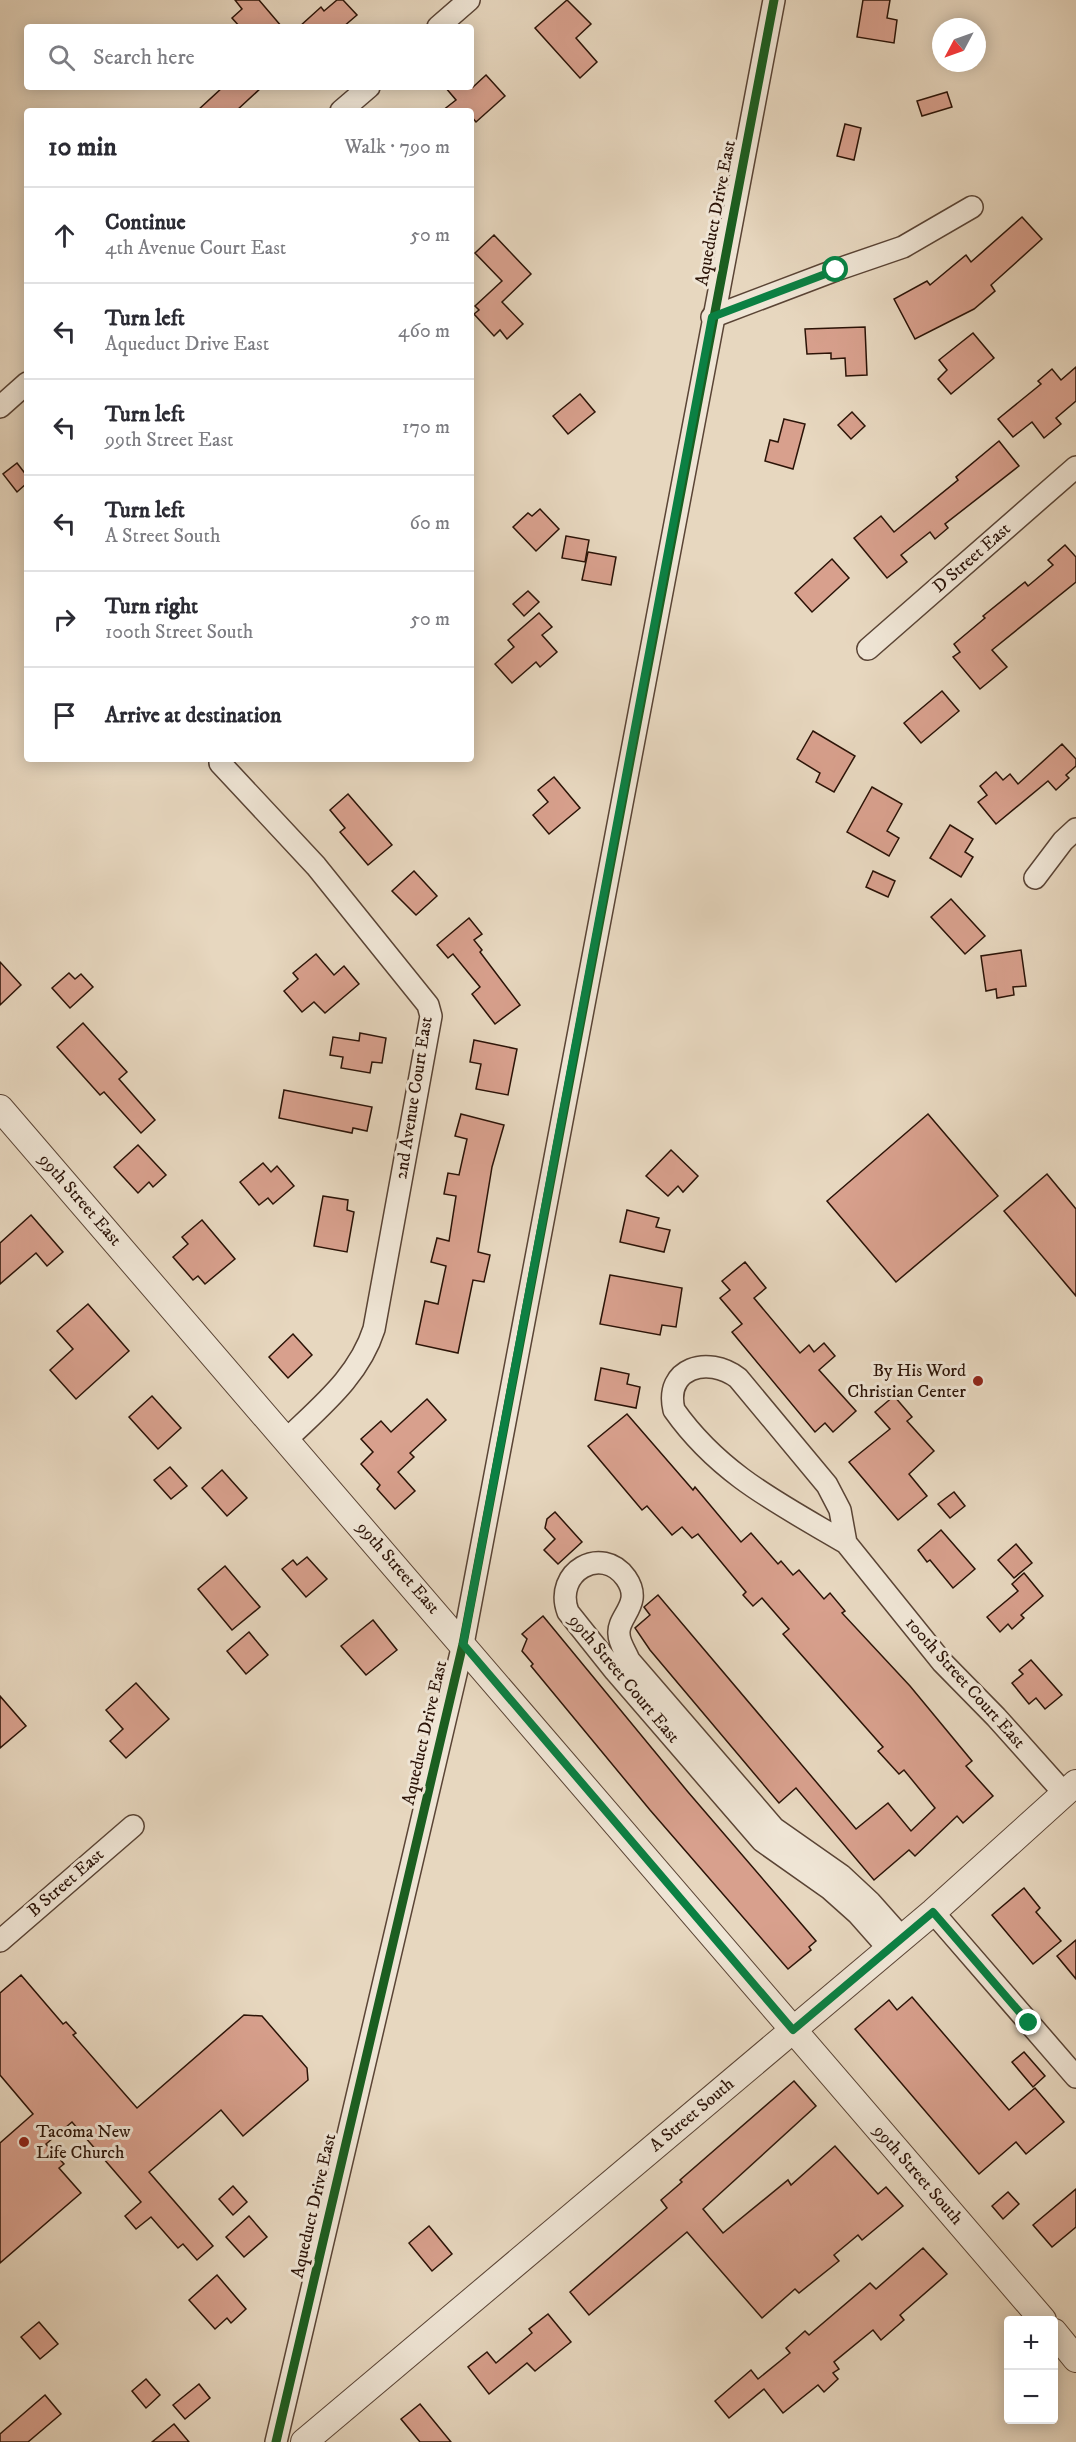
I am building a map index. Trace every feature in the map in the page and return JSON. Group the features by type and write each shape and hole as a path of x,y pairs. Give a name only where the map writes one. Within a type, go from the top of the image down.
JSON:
{"street":[{"path":"441,24 469,0"},
{"name":"Aqueduct Drive East","path":"276,2442 463,1644 712,317 774,0"},
{"path":"344,108 366,90"},
{"path":"712,317 903,247 972,207"},
{"path":"0,407 24,386"},
{"name":"D Street East","path":"868,649 1076,467"},
{"name":"2nd Avenue Court East","path":"220,764 316,866 428,1005 430,1016 374,1329 368,1349 334,1394 286,1439"},
{"path":"1035,878 1063,841 1076,829"},
{"name":"99th Street East","path":"0,1108 793,2030"},
{"name":"100th Street Court East","path":"846,1543 840,1510 827,1485 738,1378 727,1370 713,1365 698,1366 679,1380 674,1388 672,1400 674,1410 724,1465 756,1490 846,1543 942,1662 1070,1788"},
{"name":"99th Street Court East","path":"598,1563 615,1568 623,1574 628,1581 632,1599 619,1630 619,1636 629,1660 774,1828 841,1875 870,1902 895,1944 830,1889 762,1841 615,1671 568,1612 565,1604 566,1587 574,1573 589,1564 598,1563"},
{"name":"A Street South","path":"304,2442 933,1912 1070,1788"},
{"name":"B Street East","path":"0,1941 133,1826"},
{"path":"933,1912 1076,2077"},
{"name":"99th Street South","path":"793,2030 1040,2316"},
{"path":"1058,2338 1076,2359"}],"building":[{"path":"235,0 259,0 279,24 237,24 232,18 242,9"},
{"path":"337,0 343,0 357,15 346,24 302,24 321,7 324,11"},
{"path":"567,0 591,24 576,38 597,62 580,78 535,28"},
{"path":"863,0 890,0 887,18 897,20 894,43 857,37"},
{"path":"486,75 505,96 476,122 474,108 446,108 456,100 448,90 474,90 474,86"},
{"path":"220,90 259,90 239,108 200,108"},
{"path":"947,92 952,107 922,116 917,101"},
{"path":"845,124 861,128 854,160 837,156"},
{"path":"1022,217 1042,239 991,285 995,291 974,309 915,339 894,299 927,281 930,285 966,255 971,262"},
{"path":"494,235 531,274 502,302 523,324 507,339 500,330 494,336 474,314 479,310 475,306 502,281 475,253"},
{"path":"865,327 867,375 846,376 845,358 831,359 831,353 807,354 805,329"},
{"path":"973,333 994,358 951,394 938,379 947,370 939,360"},
{"path":"1076,367 1076,401 1056,418 1061,424 1044,438 1032,422 1013,437 998,419 1041,384 1038,381 1052,369 1061,380"},
{"path":"580,394 595,412 568,434 553,416"},
{"path":"852,412 865,426 851,439 838,425"},
{"path":"784,419 805,424 793,469 765,461 770,440 778,442"},
{"path":"999,441 1019,466 945,524 948,528 935,539 930,532 901,555 907,562 887,578 854,538 881,516 894,532 958,480 956,477"},
{"path":"17,463 24,472 24,486 17,492 3,474"},
{"path":"540,509 559,529 536,551 513,527 528,513 532,516"},
{"path":"566,536 589,540 585,562 562,558"},
{"path":"1065,545 1076,557 1076,582 992,650 1007,667 980,689 953,657 960,652 954,644 985,618 983,616 1025,582 1028,586 1053,565 1048,560"},
{"path":"588,552 616,557 611,585 582,580"},
{"path":"832,559 849,578 812,612 795,593"},
{"path":"528,591 539,602 524,616 513,604"},
{"path":"539,613 552,627 542,635 557,652 540,667 536,662 512,683 495,664 514,647 508,640"},
{"path":"942,691 959,711 921,743 904,723"},
{"path":"813,731 855,756 834,792 816,782 820,773 797,759"},
{"path":"1062,744 1076,759 1076,766 1066,775 1069,778 1056,790 1048,781 996,824 978,802 987,795 980,786 996,772 1003,780 1010,774 1018,784"},
{"path":"554,777 580,808 549,834 533,815 548,802 538,790"},
{"path":"872,787 902,804 887,831 899,838 889,856 847,832"},
{"path":"348,794 392,845 368,865 340,832 345,828 330,810"},
{"path":"950,825 973,839 965,852 973,857 961,877 930,858"},
{"path":"414,871 437,896 416,915 392,891"},
{"path":"873,871 895,881 888,897 866,887"},
{"path":"951,899 985,936 965,954 931,917"},
{"path":"469,918 482,934 474,940 482,950 480,952 520,1005 495,1024 472,994 480,987 453,954 448,958 437,945"},
{"path":"1021,950 1026,986 1013,987 1014,995 997,998 996,989 986,991 981,956"},
{"path":"316,954 334,975 344,966 359,984 325,1013 314,1002 302,1012 284,991 298,979 293,973"},
{"path":"0,962 21,985 0,1005"},
{"path":"69,973 75,979 81,974 93,987 70,1008 52,988"},
{"path":"83,1023 127,1072 119,1079 155,1120 141,1133 104,1092 100,1095 57,1047"},
{"path":"360,1033 386,1038 382,1063 372,1062 370,1073 341,1068 343,1057 330,1055 333,1037 359,1041"},
{"path":"474,1040 517,1049 508,1095 476,1089 481,1064 470,1062"},
{"path":"284,1090 372,1107 367,1131 353,1128 352,1133 279,1118"},
{"path":"461,1114 504,1125 492,1167 478,1252 490,1255 484,1282 473,1280 458,1353 416,1344 425,1301 438,1304 446,1266 431,1262 437,1238 449,1241 456,1196 444,1194 448,1173 459,1175 467,1139 455,1136"},
{"path":"928,1114 998,1196 896,1282 827,1201"},
{"path":"138,1145 166,1175 153,1187 149,1182 138,1193 114,1167"},
{"path":"671,1150 698,1176 683,1192 678,1186 668,1196 646,1176"},
{"path":"263,1163 271,1172 277,1166 294,1186 273,1204 268,1198 259,1205 240,1182"},
{"path":"1047,1174 1076,1209 1076,1296 1004,1211"},
{"path":"323,1196 348,1200 347,1210 354,1212 347,1252 314,1246"},
{"path":"627,1210 659,1218 656,1227 670,1230 664,1252 620,1242"},
{"path":"31,1215 63,1252 47,1266 36,1253 0,1284 0,1243"},
{"path":"202,1220 235,1259 205,1284 198,1276 193,1280 173,1257 188,1244 182,1237"},
{"path":"745,1262 766,1288 754,1298 800,1353 809,1345 814,1352 824,1343 835,1356 819,1370 856,1411 833,1432 825,1423 815,1432 732,1332 742,1324 720,1298 730,1290 722,1281"},
{"path":"610,1275 682,1288 676,1327 662,1325 660,1335 600,1324"},
{"path":"88,1304 129,1351 76,1399 50,1370 73,1349 57,1331"},
{"path":"293,1334 312,1355 288,1378 269,1357"},
{"path":"601,1368 629,1374 627,1384 640,1387 636,1408 595,1400"},
{"path":"152,1396 181,1428 158,1449 129,1417"},
{"path":"894,1396 912,1417 907,1421 934,1451 909,1474 927,1496 898,1520 849,1462 890,1429 875,1412"},
{"path":"427,1399 446,1420 410,1453 414,1457 398,1472 415,1491 395,1509 377,1489 380,1485 361,1464 373,1452 361,1439 381,1421 391,1432"},
{"path":"627,1414 693,1490 695,1487 741,1542 751,1533 778,1564 781,1561 793,1575 799,1570 824,1599 830,1593 845,1611 842,1613 910,1686 972,1761 966,1766 993,1796 963,1823 957,1816 915,1856 909,1850 874,1880 796,1788 779,1803 650,1650 635,1628 650,1615 644,1607 658,1595 856,1829 888,1803 911,1831 935,1808 904,1770 899,1774 878,1751 883,1747 783,1634 789,1629 762,1598 753,1606 743,1595 746,1592 698,1534 692,1538 682,1527 672,1535 647,1506 642,1510 588,1446"},
{"path":"170,1467 187,1486 171,1499 154,1480"},
{"path":"222,1470 247,1498 227,1516 202,1488"},
{"path":"954,1492 965,1506 950,1518 938,1504"},
{"path":"555,1512 582,1542 558,1564 544,1550 555,1539 545,1528 547,1519"},
{"path":"941,1530 975,1569 953,1588 930,1560 927,1562 918,1550"},
{"path":"1016,1544 1032,1563 1014,1578 998,1560"},
{"path":"307,1557 327,1579 306,1597 282,1569 293,1560 297,1565"},
{"path":"225,1566 260,1607 232,1630 198,1589"},
{"path":"1024,1573 1043,1596 1021,1615 1024,1618 1012,1629 1008,1624 1000,1632 987,1617 1018,1591 1012,1584"},
{"path":"543,1616 688,1792 816,1941 809,1947 811,1950 788,1969 650,1810 531,1666 533,1664 522,1651 527,1639 522,1634"},
{"path":"373,1620 397,1650 366,1675 341,1646"},
{"path":"249,1632 268,1655 246,1674 227,1651"},
{"path":"1031,1660 1062,1695 1045,1709 1036,1698 1029,1704 1012,1683 1023,1674 1019,1670"},
{"path":"136,1683 169,1719 126,1758 110,1741 123,1729 106,1710"},
{"path":"0,1696 26,1726 0,1748"},
{"path":"1024,1888 1040,1908 1036,1912 1061,1941 1033,1964 992,1915"},
{"path":"1076,1940 1076,1979 1057,1956"},
{"path":"21,1975 63,2024 66,2022 76,2033 73,2035 137,2108 244,2015 262,2016 307,2068 308,2080 243,2136 221,2110 149,2172 213,2246 197,2260 183,2244 178,2248 151,2217 136,2229 125,2216 141,2202 72,2122 46,2144 64,2164 59,2168 81,2193 0,2263 0,2143 33,2114 0,2075 0,1993"},
{"path":"912,1997 1009,2110 1035,2088 1064,2122 1026,2154 1016,2142 979,2174 855,2029 889,2000 897,2010"},
{"path":"1024,2052 1045,2076 1033,2087 1012,2062"},
{"path":"794,2081 816,2106 703,2209 723,2233 788,2180 791,2185 835,2146 878,2194 886,2187 903,2206 862,2240 858,2235 834,2255 839,2261 799,2293 795,2289 762,2318 687,2232 589,2315 570,2292 667,2208 661,2200 682,2182 680,2180"},
{"path":"233,2186 247,2202 233,2215 219,2199"},
{"path":"1076,2189 1076,2227 1052,2247 1033,2225"},
{"path":"1008,2192 1019,2204 1003,2219 992,2206"},
{"path":"249,2216 267,2237 244,2257 226,2237"},
{"path":"429,2226 452,2254 432,2271 409,2243"},
{"path":"923,2248 947,2274 900,2315 904,2320 881,2340 873,2330 834,2362 839,2369 833,2373 838,2379 824,2392 818,2385 783,2413 764,2389 729,2418 715,2401 751,2370 758,2379 790,2353 786,2348 805,2331 809,2335 870,2283 876,2289"},
{"path":"217,2275 246,2309 231,2323 227,2318 215,2329 189,2300"},
{"path":"548,2314 571,2342 535,2371 527,2363 489,2394 468,2367 487,2352 496,2363 532,2333 529,2329"},
{"path":"39,2322 58,2344 40,2359 21,2337"},
{"path":"146,2379 160,2395 146,2408 132,2391"},
{"path":"199,2384 210,2398 185,2419 173,2405"},
{"path":"45,2395 61,2414 28,2442 0,2442 0,2434"},
{"path":"420,2404 451,2442 420,2442 401,2419"},
{"path":"174,2424 189,2442 152,2442"}],"cycle path":[{"path":"276,2442 463,1644 774,0"}],"place":[{"name":"By His Word Christian Center","path":"978,1381"},
{"name":"Tacoma New Life Church","path":"24,2142"}],"route":[{"path":"836,270 712,317 463,1644 793,2030 933,1912 1029,2023"}]}
